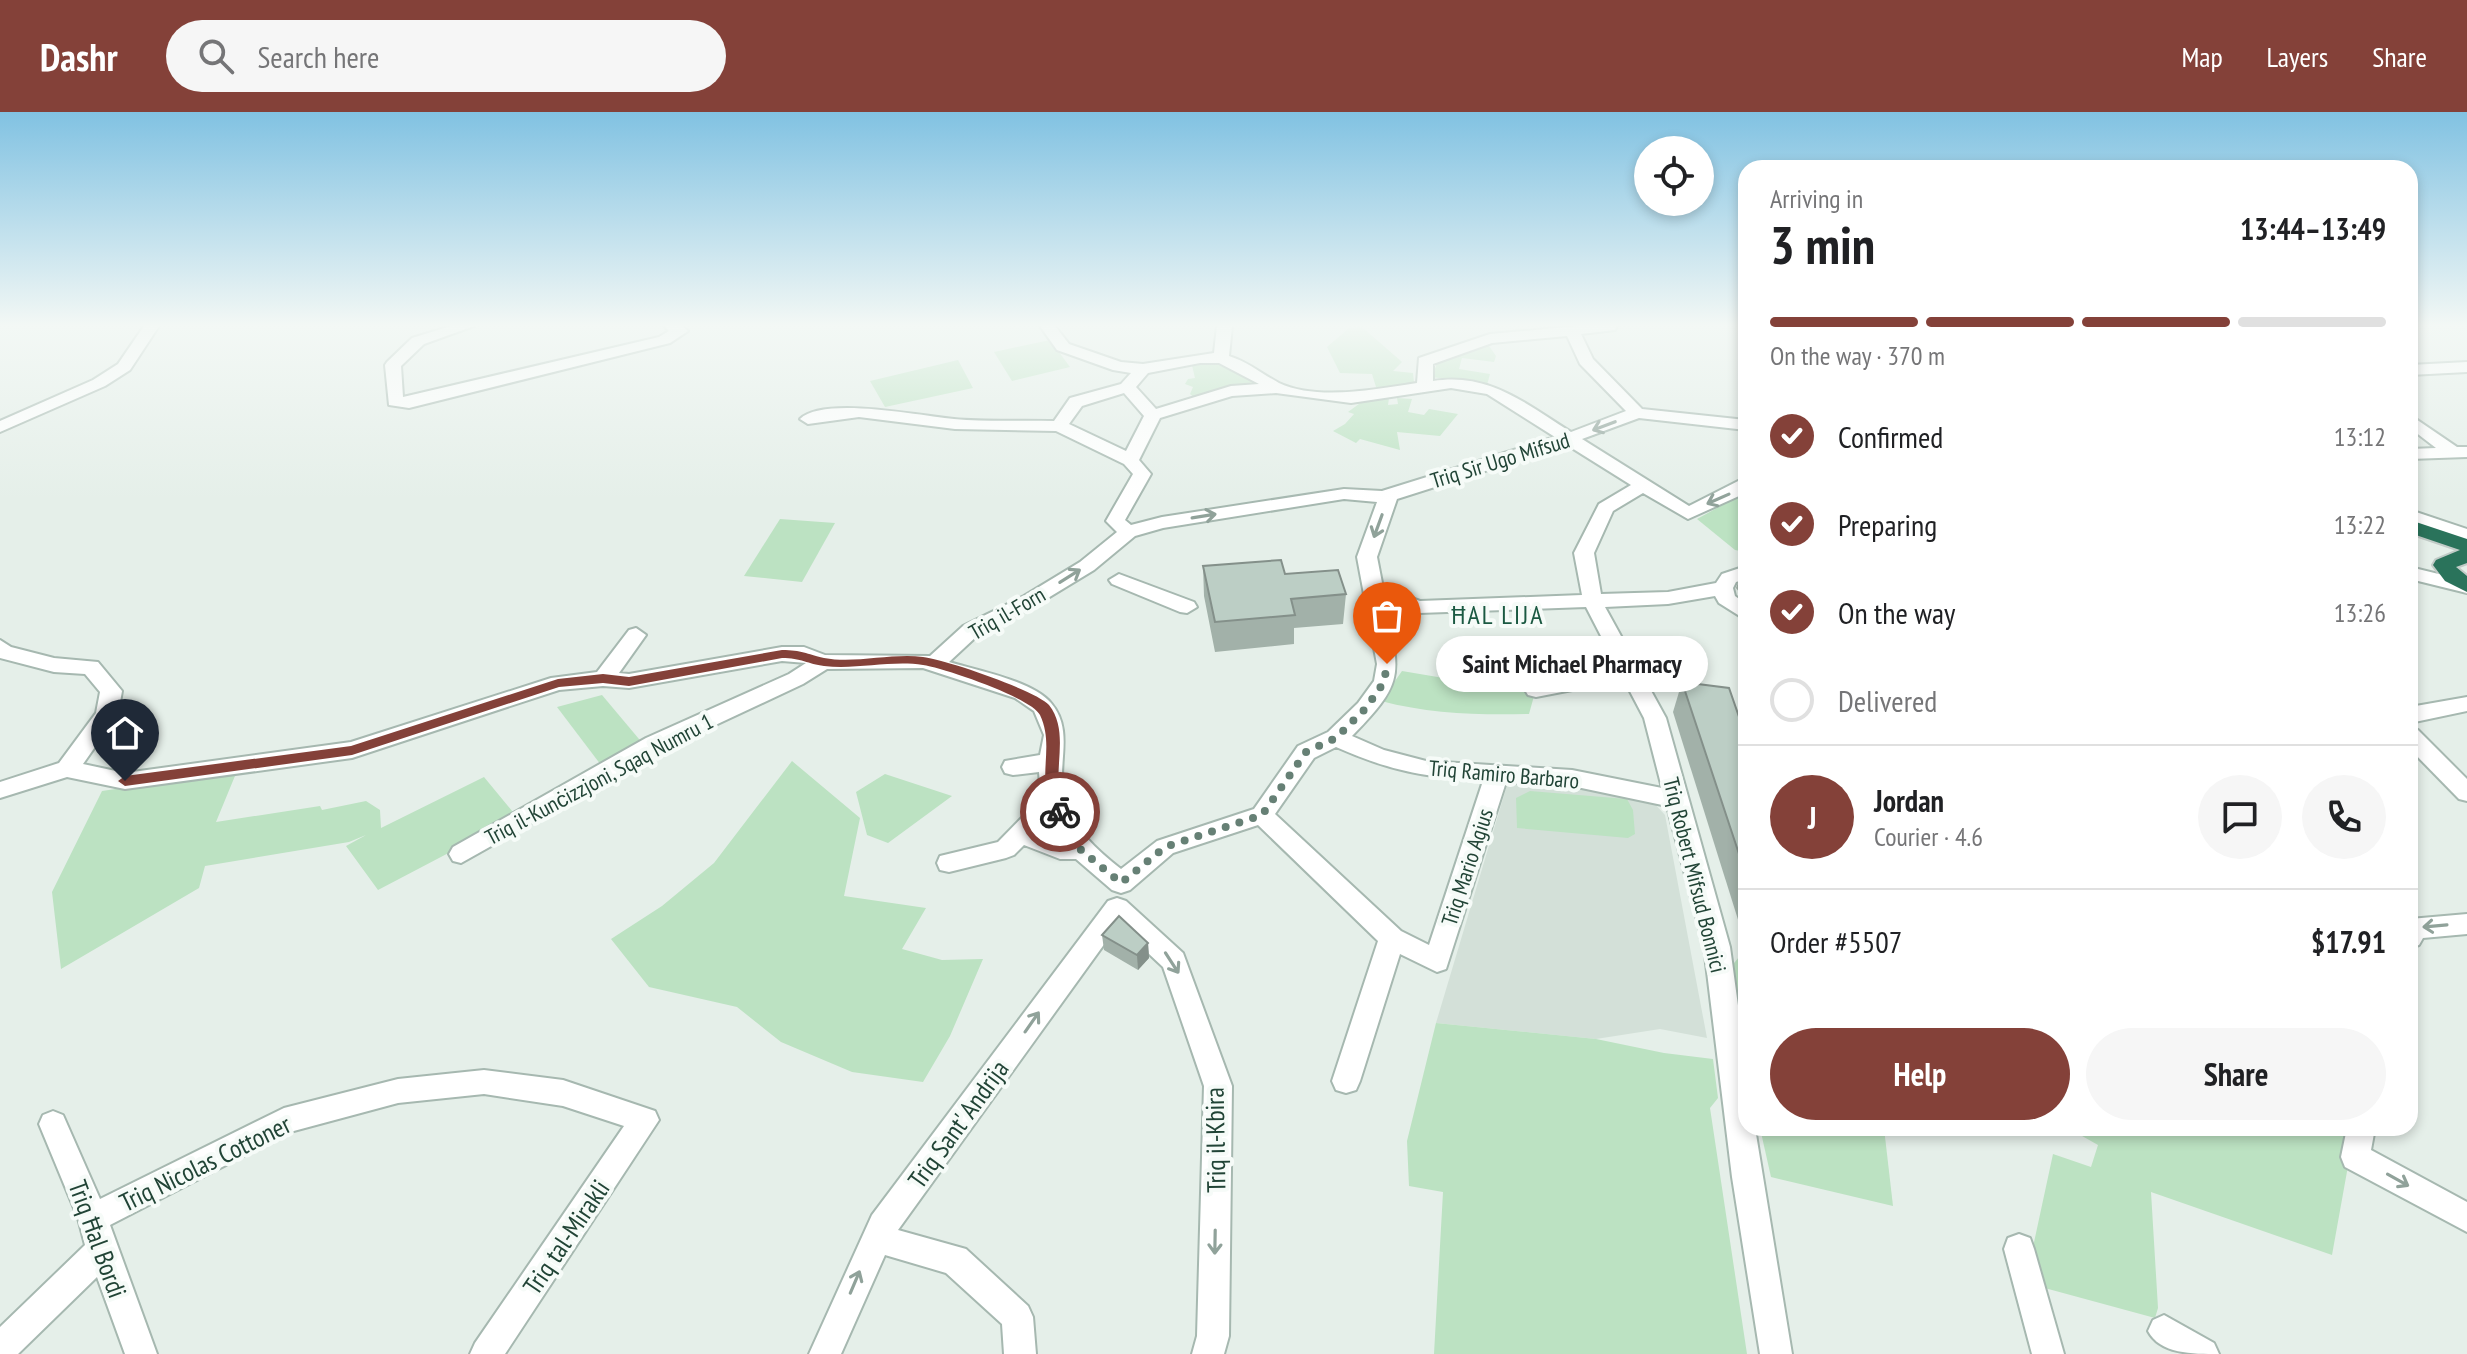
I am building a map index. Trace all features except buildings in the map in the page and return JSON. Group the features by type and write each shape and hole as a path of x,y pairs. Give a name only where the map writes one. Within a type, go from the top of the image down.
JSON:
{"highway":[{"path":"2418,524 2467,540"},
{"path":"2418,543 2452,561 2452,576 2467,586"}],"street":[{"path":"0,427 97,384"},
{"path":"394,384 395,401 409,403 486,384"},
{"path":"1059,426 1076,402 1130,384"},
{"path":"1270,384 1276,388"},
{"path":"1130,460 1153,415 1231,391 1276,388 1351,398 1445,384"},
{"path":"1457,384 1492,390 1688,513 1738,488"},
{"path":"1609,384 1637,413"},
{"path":"1127,387 1153,415"},
{"path":"808,419 859,412 955,424 1059,426 1130,460 1142,474 1115,521 1128,532"},
{"name":"Triq Sir Ugo Mifsud","path":"1389,495 1570,438 1637,413 1738,424"},
{"path":"2418,425 2460,452"},
{"path":"2418,454 2460,452"},
{"name":"Triq Robert Mifsud Bonnici","path":"1643,485 1605,508 1584,553 1593,602 1655,718 1717,947 1738,1108"},
{"name":"Triq il-Forn","path":"1119,896 1081,850 1053,800 1050,762 1055,734 1043,707 1023,693 935,663 970,631 1031,600 1087,566 1128,532 1162,523 1344,494 1389,495"},
{"path":"1119,896 1165,847 1262,815 1306,752 1336,738 1366,708 1384,682 1387,664 1382,627 1367,557 1389,495"},
{"path":"2418,569 2452,561"},
{"path":"2418,573 2467,586"},
{"path":"1374,592 1419,607 1668,598 1734,603 1729,578 1738,575"},
{"path":"1119,580 1187,607"},
{"path":"1382,627 1419,607"},
{"path":"603,679 636,635"},
{"path":"0,647 4,652 54,665 91,667 111,691 107,714 67,769"},
{"path":"0,790 67,769 125,781 352,750 558,683 603,679 629,681 782,654 804,654 823,662 867,659 935,663"},
{"name":"Triq il-Kunċizzjoni, Sqaq Numru 1","path":"461,854 654,744 796,679 823,662"},
{"path":"1536,690 1628,672"},
{"path":"2418,713 2467,704"},
{"name":"Triq Ramiro Barbaro","path":"1336,738 1378,756 1426,769 1572,778 1676,799"},
{"path":"2418,744 2467,793"},
{"path":"1013,767 1050,762"},
{"name":"Triq Mario Agius","path":"1392,938 1437,961 1497,774"},
{"path":"949,863 1006,849 1053,800"},
{"path":"1262,815 1392,938 1346,1081"},
{"path":"1020,834 1060,850 1081,850"},
{"name":"Triq Sant' Andrija","path":"825,1354 875,1238 1119,896"},
{"name":"Triq il-Kbira","path":"1119,896 1174,961 1218,1086 1213,1336 1208,1354"},
{"path":"2418,928 2467,924"},
{"name":"Triq Nicolas Cottoner","path":"93,1218 284,1121 398,1091 484,1082 563,1093 645,1120"},
{"name":"Triq tal-Mirakli","path":"486,1354 645,1120"},
{"name":"Triq Ħal Bordi","path":"53,1124 93,1218 141,1354"},
{"name":"Triq Robert Mifsud Bonnici","path":"1742,1136 1776,1354"},
{"path":"2359,1136 2355,1157 2467,1218"},
{"path":"875,1238 955,1260 1017,1317 1020,1354"},
{"path":"2019,1249 2048,1354"},
{"path":"0,1349 102,1250"},
{"path":"2164,1331 2203,1354"}],"shaded area":[{"path":"1508,782 1600,789 1653,802 1665,815 1707,1038 1660,1029 1596,1039 1436,1023"}],"green space":[{"path":"872,384 971,384 973,388 885,407"},
{"path":"1185,384 1255,384 1197,400 1190,394 1193,387"},
{"path":"1375,384 1411,384 1383,392 1382,387 1376,387"},
{"path":"1389,398 1388,405 1398,404 1397,398 1412,399 1408,412 1424,415 1429,409 1458,414 1440,436 1397,432 1400,450 1360,439 1356,443 1333,431 1345,424 1354,414 1348,412 1363,401"},
{"path":"1738,496 1738,551 1735,550 1697,519"},
{"path":"780,519 835,523 802,582 744,576"},
{"path":"1402,671 1485,685 1497,681 1531,690 1534,696 1529,714 1454,713 1381,701"},
{"path":"602,695 644,745 604,769 557,707"},
{"path":"792,761 860,818 844,896 926,908 902,949 942,960 983,959 950,1036 923,1082 852,1072 781,1042 737,1007 649,987 611,939 662,906 714,863"},
{"path":"237,771 216,822 320,806 322,810 366,801 380,810 381,828 484,777 517,817 378,890 346,846 366,835 349,842 205,866 199,888 61,969 52,892 102,791"},
{"path":"885,774 952,796 888,843 867,835 856,792"},
{"path":"1530,791 1627,799 1633,810 1635,834 1628,838 1517,828 1516,798"},
{"path":"1738,958 1738,1012 1730,968"},
{"path":"1436,1023 1596,1039 1713,1059 1718,1098 1710,1108 1747,1354 1434,1354 1443,1192 1409,1186 1407,1141"},
{"path":"1762,1136 1885,1136 1893,1206 1771,1177"},
{"path":"2082,1136 2350,1136 2332,1255 2151,1192 2158,1308 2155,1318 2041,1287 2033,1247 2053,1154 2091,1167 2098,1145"}],"way so far":[{"path":"1060,812 1081,850 1121,883 1165,847 1262,815 1306,752 1336,738 1366,708 1384,682 1387,664"}],"place":[{"name":"Saint Michael Pharmacy","path":"1387,664"}],"district":[{"name":"ĦAL LIJA","path":"1498,614"}],"route":[{"path":"125,781 352,750 558,683 603,679 629,681 782,654 804,654 823,662 867,659 924,661 1023,693 1043,707 1055,734 1050,762 1053,800 1060,812"}]}
